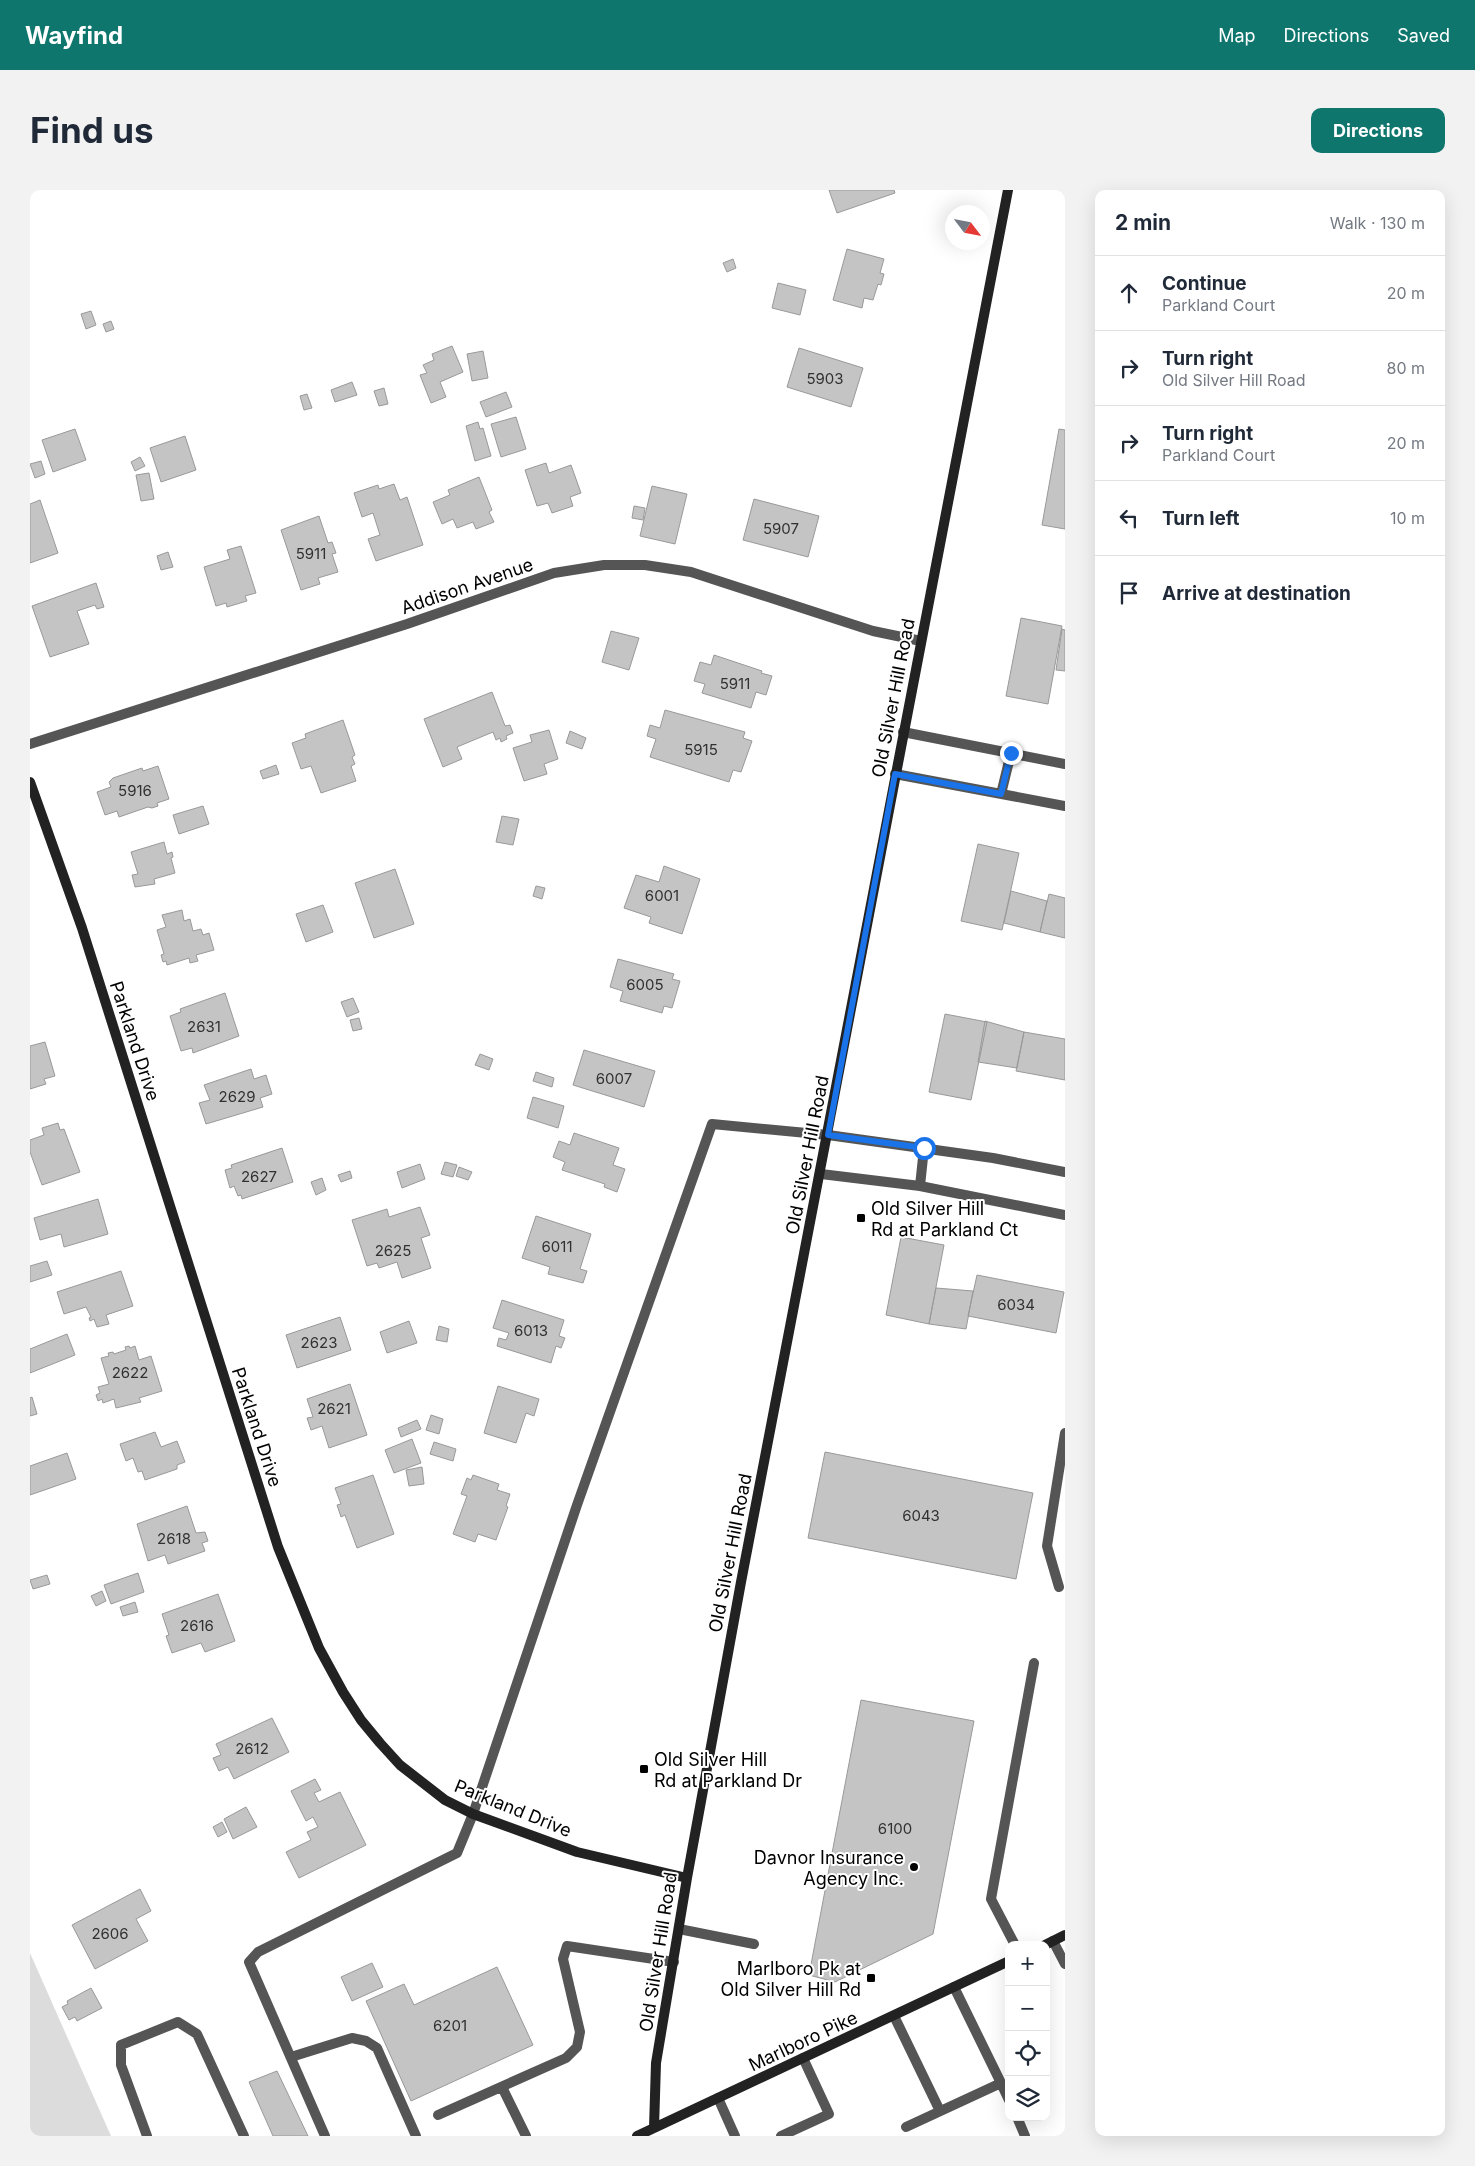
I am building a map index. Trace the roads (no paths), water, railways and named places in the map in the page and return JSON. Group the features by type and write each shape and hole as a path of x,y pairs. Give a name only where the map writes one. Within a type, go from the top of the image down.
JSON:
{"street":[{"name":"Old Silver Hill Road","path":"654,2132 656,2063 674,1962 686,1878 744,1563 828,1135 895,774 1008,190"},
{"name":"Addison Avenue","path":"30,744 389,630 554,573 604,564 645,565 691,572 873,631 921,641"},
{"path":"904,732 1065,764"},
{"path":"1001,794 1011,753"},
{"path":"895,774 1065,806"},
{"name":"Parkland Drive","path":"30,782 82,928 278,1547 319,1648 361,1720 400,1765 445,1800 473,1814 577,1852 686,1878"},
{"path":"325,2136 249,1962 258,1952 457,1853 473,1814 577,1505 712,1124 828,1135 924,1148 993,1158 1065,1172"},
{"path":"920,1186 924,1148"},
{"path":"820,1174 920,1186 1065,1215"},
{"path":"1059,1587 1047,1546 1065,1433"},
{"path":"1013,1941 992,1899 1034,1663"},
{"path":"679,1929 754,1944"},
{"path":"1050,1942 1065,1935"},
{"path":"1050,1944 1065,1964"},
{"path":"438,2115 566,2058 577,2047 580,2032 563,1959 567,1946 674,1962"},
{"name":"Marlboro Pike","path":"637,2136 654,2132 718,2098 1005,1964"},
{"path":"954,1987 1005,2092"},
{"path":"894,2016 940,2111"},
{"path":"147,2136 120,2065 121,2045 178,2022 197,2034 244,2136"},
{"path":"291,2057 352,2038 366,2041 377,2048 416,2136"},
{"path":"781,2136 829,2114 803,2058"},
{"path":"906,2127 1001,2083"},
{"path":"502,2087 526,2136"},
{"path":"718,2098 735,2136"},
{"path":"1018,2121 1025,2136"}],"place":[{"name":"Old Silver Hill Rd at Parkland Ct","path":"861,1218"},
{"name":"Old Silver Hill Rd at Parkland Dr","path":"644,1769"},
{"name":"Davnor Insurance Agency Inc.","path":"914,1867"},
{"name":"Marlboro Pk at Old Silver Hill Rd","path":"871,1978"}]}
